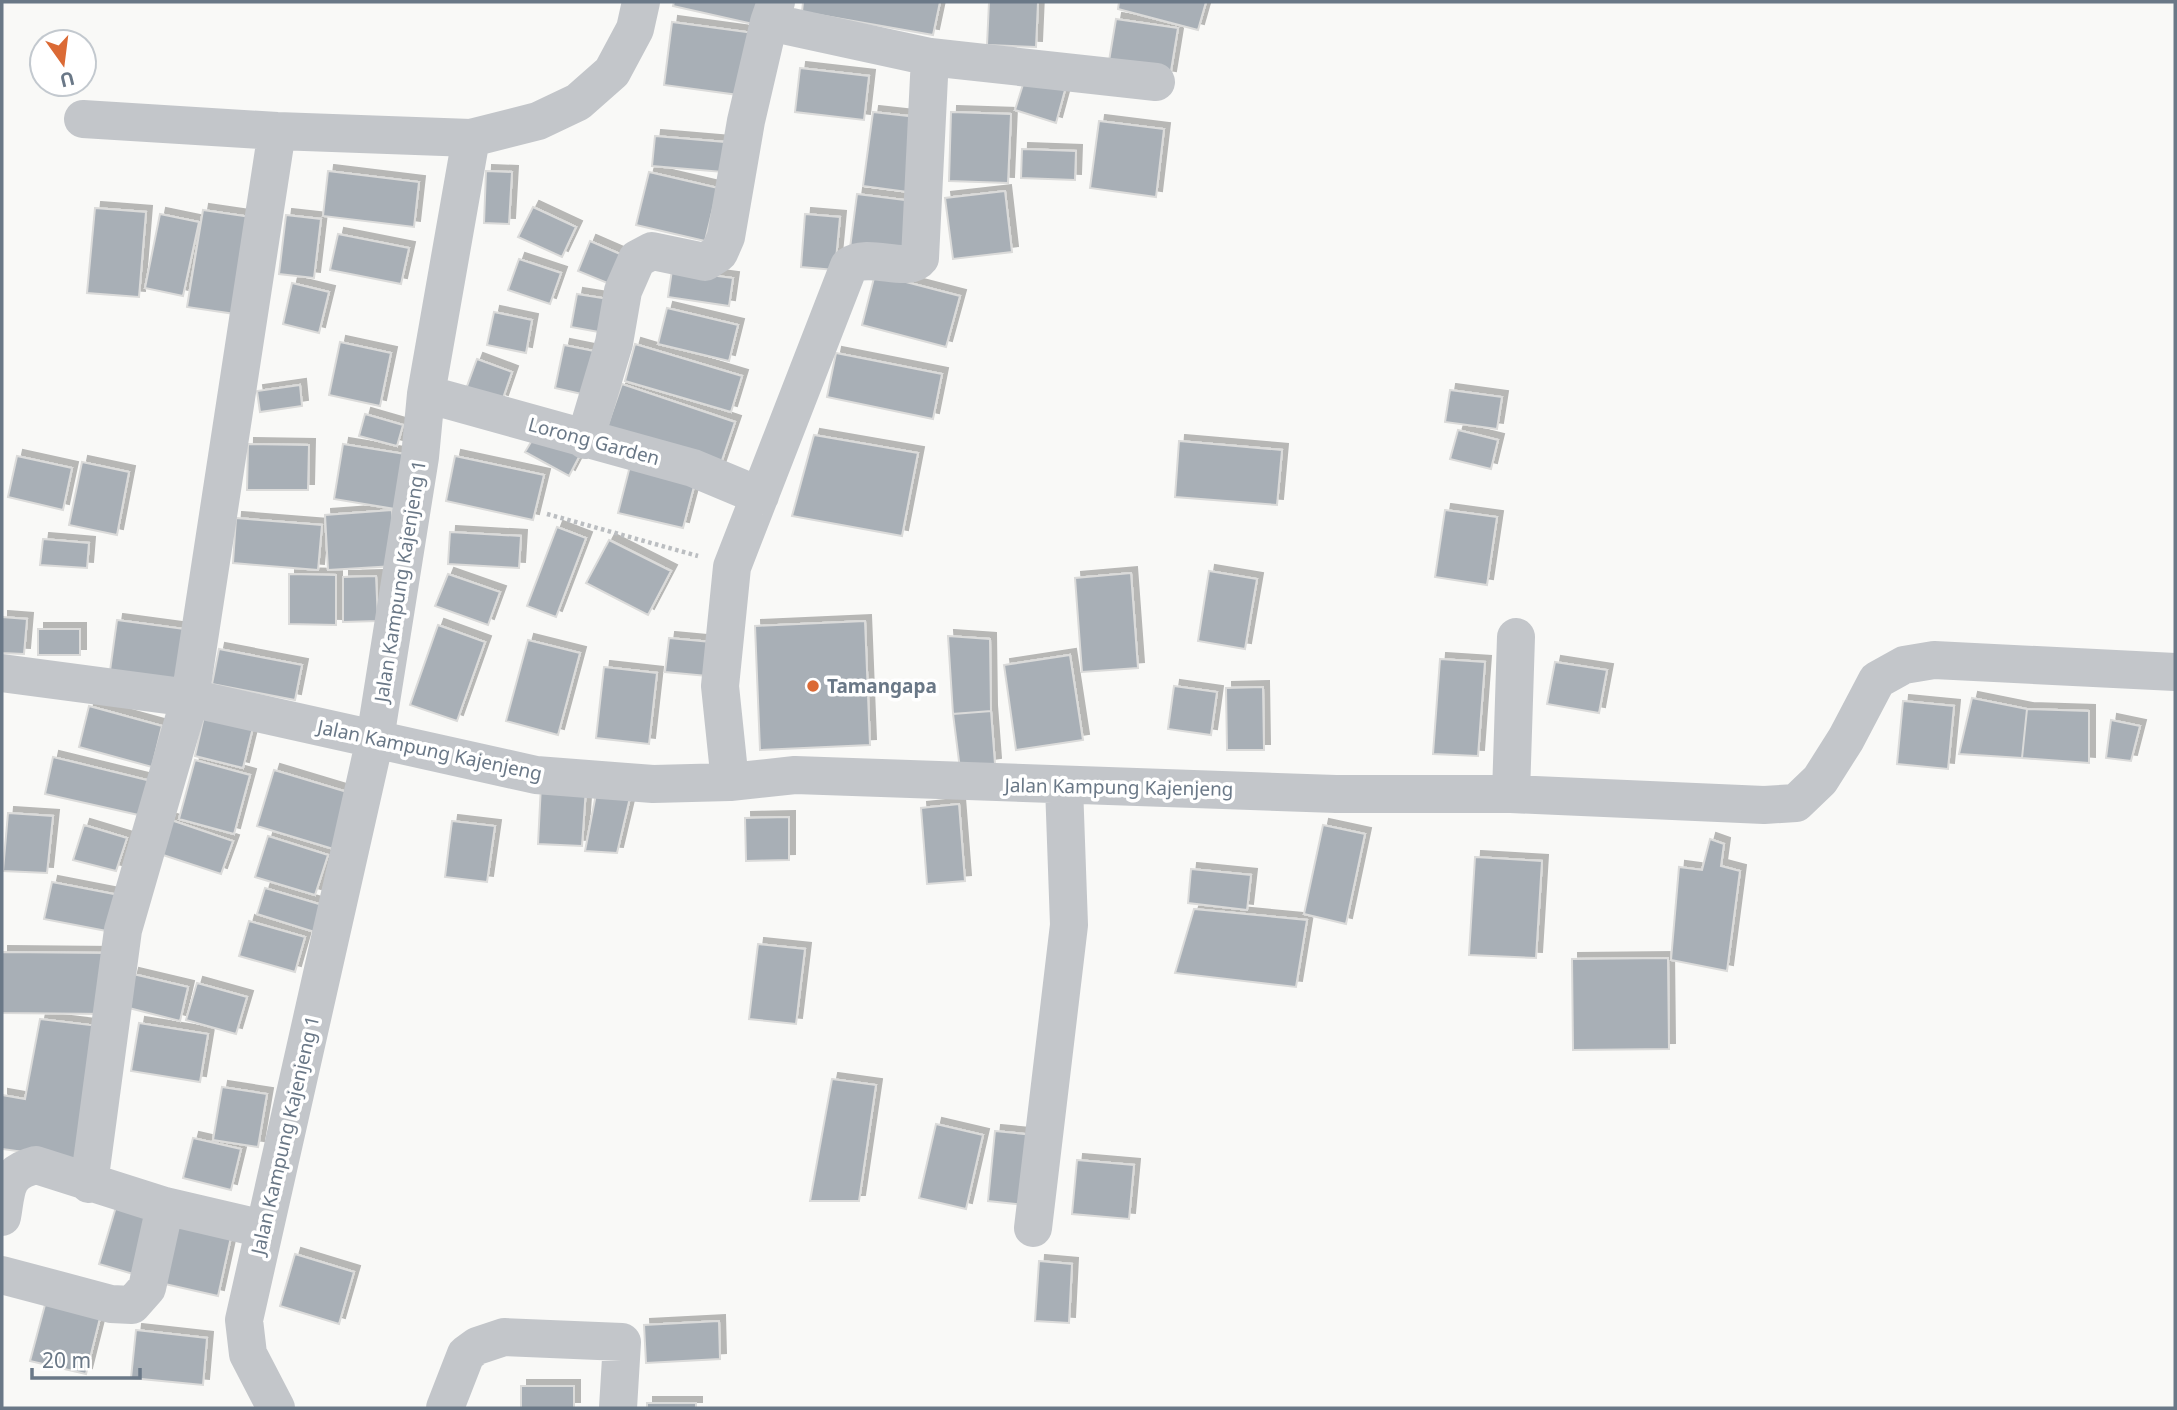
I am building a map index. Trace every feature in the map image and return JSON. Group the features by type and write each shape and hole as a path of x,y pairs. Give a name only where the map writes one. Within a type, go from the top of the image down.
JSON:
{"street":[{"path":"83,119 276,131 471,138 538,121 578,102 612,72 635,29 641,2"},
{"path":"585,440 614,343 623,291 636,259 652,251 705,262 719,253 726,237 746,121 772,12 930,57 1156,82"},
{"path":"730,782 720,686 732,567 849,266 867,260 910,264 920,258 930,57"},
{"path":"89,1184 124,930 190,698 276,131"},
{"name":"Jalan Kampung Kajenjeng 1","path":"276,1408 248,1354 244,1320 375,739 420,457 426,394 471,138"},
{"name":"Lorong Garden","path":"426,394 694,468 760,496"},
{"path":"1511,794 1516,637"},
{"name":"Jalan Kampung Kajenjeng","path":"2,673 190,698 536,775 653,784 730,782 796,775 1336,794 1511,794 1668,803 1796,803 1820,780 1846,739 1877,680 1904,665 1934,660 2175,672"},
{"path":"1034,1228 1069,925 1064,786"},
{"path":"2,1217 9,1179 20,1169 36,1165 165,1206 263,1229"},
{"path":"2,1275 111,1304 132,1306 147,1288 165,1206"},
{"path":"445,1408 466,1354 477,1346 504,1337 622,1342 618,1408"}],"path":[{"path":"547,514 652,541 732,567"}],"building":[{"path":"674,2 758,2 753,24 673,6"},
{"path":"803,2 940,2 933,35 802,12"},
{"path":"989,2 1038,2 1036,47 987,45"},
{"path":"1119,2 1206,2 1198,30 1118,9"},
{"path":"1116,19 1178,28 1170,77 1108,67"},
{"path":"672,22 754,33 746,96 664,85"},
{"path":"800,68 869,76 864,120 795,112"},
{"path":"1025,78 1065,90 1056,123 1015,110"},
{"path":"873,112 926,118 915,193 863,186"},
{"path":"951,112 1011,114 1008,183 949,181"},
{"path":"1099,121 1164,129 1156,197 1090,188"},
{"path":"655,136 725,142 723,172 652,166"},
{"path":"1022,149 1076,151 1075,180 1021,178"},
{"path":"328,171 419,182 414,227 323,216"},
{"path":"486,171 512,172 509,224 484,223"},
{"path":"649,172 718,188 705,241 636,225"},
{"path":"1005,191 1012,252 953,259 945,198"},
{"path":"857,194 921,202 914,256 850,248"},
{"path":"533,207 576,227 562,257 518,237"},
{"path":"95,208 146,212 139,297 87,293"},
{"path":"203,210 258,218 242,315 187,307"},
{"path":"160,214 199,222 183,296 145,288"},
{"path":"805,214 840,217 835,270 801,267"},
{"path":"286,215 321,219 314,278 279,274"},
{"path":"338,234 409,248 401,284 330,270"},
{"path":"590,241 634,260 622,289 578,271"},
{"path":"519,259 561,273 550,304 508,290"},
{"path":"672,270 733,278 729,306 668,297"},
{"path":"875,274 960,296 946,347 862,325"},
{"path":"292,283 329,292 319,333 283,324"},
{"path":"577,294 615,300 610,334 571,327"},
{"path":"667,308 738,325 729,361 658,344"},
{"path":"494,312 532,320 526,353 487,345"},
{"path":"340,342 391,353 380,406 329,395"},
{"path":"635,344 742,376 731,412 625,381"},
{"path":"564,345 604,353 595,397 555,388"},
{"path":"836,353 942,374 933,419 827,397"},
{"path":"477,359 512,372 502,401 466,389"},
{"path":"622,384 735,422 719,469 606,430"},
{"path":"300,385 302,406 260,412 257,391"},
{"path":"1450,390 1502,397 1497,429 1445,422"},
{"path":"365,414 403,425 397,446 359,436"},
{"path":"1458,430 1498,440 1491,469 1450,459"},
{"path":"537,432 580,455 569,476 525,452"},
{"path":"814,435 918,453 902,536 792,516"},
{"path":"1179,441 1282,450 1277,505 1175,497"},
{"path":"248,444 309,445 308,490 247,490"},
{"path":"343,444 405,454 395,509 334,499"},
{"path":"17,456 72,468 63,510 8,497"},
{"path":"455,456 544,475 533,520 446,501"},
{"path":"82,462 129,472 117,535 69,525"},
{"path":"631,462 696,479 683,528 618,513"},
{"path":"392,510 395,566 328,570 325,515"},
{"path":"1445,510 1497,517 1487,585 1435,577"},
{"path":"236,518 322,525 318,570 233,563"},
{"path":"557,527 586,538 556,617 527,606"},
{"path":"450,532 521,536 519,568 448,564"},
{"path":"43,539 89,543 87,568 40,565"},
{"path":"609,540 671,571 648,615 586,583"},
{"path":"1209,571 1257,579 1245,649 1198,641"},
{"path":"1131,573 1138,668 1082,672 1075,578"},
{"path":"289,574 336,575 336,625 289,624"},
{"path":"448,574 500,592 488,625 435,606"},
{"path":"376,576 378,621 343,622 343,577"},
{"path":"2,617 27,619 24,654 2,653"},
{"path":"117,620 192,630 184,689 109,678"},
{"name":"Tamangapa","path":"865,621 870,745 760,750 755,626"},
{"path":"438,625 485,642 457,721 410,705"},
{"path":"38,629 80,629 80,655 38,655"},
{"path":"948,636 990,639 991,711 953,714"},
{"path":"669,638 722,643 718,677 665,672"},
{"path":"528,640 580,653 558,735 506,721"},
{"path":"219,649 302,665 295,700 212,684"},
{"path":"1070,655 1083,740 1016,750 1004,665"},
{"path":"1440,659 1485,662 1478,756 1433,754"},
{"path":"1555,662 1607,670 1599,713 1547,704"},
{"path":"604,667 657,673 649,744 596,738"},
{"path":"1174,686 1217,692 1211,735 1168,729"},
{"path":"1263,687 1264,750 1227,750 1226,688"},
{"path":"1972,698 2027,709 2022,758 1959,754"},
{"path":"1903,701 1954,706 1948,769 1897,764"},
{"path":"207,703 256,715 243,768 195,756"},
{"path":"89,706 162,726 152,767 79,747"},
{"path":"2027,709 2089,711 2089,763 2022,758"},
{"path":"991,711 995,764 960,769 953,714"},
{"path":"2111,720 2140,726 2131,761 2106,758"},
{"path":"53,757 151,781 143,816 45,794"},
{"path":"195,760 250,775 234,834 179,819"},
{"path":"274,770 357,795 340,851 257,826"},
{"path":"541,785 586,788 582,846 538,844"},
{"path":"597,789 632,789 617,853 585,851"},
{"path":"959,804 965,881 927,884 921,808"},
{"path":"8,813 53,816 47,873 3,871"},
{"path":"789,817 789,860 746,861 745,818"},
{"path":"171,820 233,841 221,874 160,854"},
{"path":"452,821 495,826 487,882 445,877"},
{"path":"84,825 127,838 116,871 73,860"},
{"path":"1323,825 1365,834 1346,924 1304,914"},
{"path":"268,836 328,855 315,895 255,877"},
{"path":"1710,839 1724,844 1721,866 1740,871 1727,971 1671,960 1679,867 1702,870"},
{"path":"1475,857 1542,861 1536,958 1469,955"},
{"path":"1191,869 1251,875 1247,910 1188,903"},
{"path":"52,882 124,896 117,933 44,919"},
{"path":"265,888 329,907 321,934 257,914"},
{"path":"1194,909 1307,920 1296,987 1175,973"},
{"path":"249,921 305,937 295,972 239,956"},
{"path":"758,944 805,949 796,1024 749,1019"},
{"path":"2,952 109,953 108,1014 2,1013"},
{"path":"1668,958 1669,1049 1573,1050 1572,959"},
{"path":"133,974 188,987 180,1021 125,1007"},
{"path":"197,983 247,997 236,1034 186,1020"},
{"path":"40,1019 99,1026 82,1160 2,1149 2,1095 25,1099"},
{"path":"139,1023 208,1034 200,1082 131,1071"},
{"path":"832,1079 876,1085 859,1201 810,1201"},
{"path":"222,1087 267,1094 258,1147 213,1140"},
{"path":"936,1124 983,1135 966,1209 919,1198"},
{"path":"995,1131 1034,1135 1026,1205 988,1201"},
{"path":"193,1138 241,1149 231,1190 183,1178"},
{"path":"1077,1160 1134,1165 1129,1219 1072,1214"},
{"path":"118,1200 159,1212 140,1276 99,1264"},
{"path":"180,1216 233,1228 218,1296 165,1284"},
{"path":"295,1254 354,1272 339,1324 280,1306"},
{"path":"1039,1261 1072,1264 1069,1323 1035,1321"},
{"path":"46,1301 101,1314 86,1374 30,1361"},
{"path":"719,1321 720,1359 646,1363 644,1325"},
{"path":"136,1330 207,1338 203,1385 131,1378"},
{"path":"521,1386 574,1386 574,1408 521,1408"},
{"path":"647,1403 696,1403 696,1408 647,1408"}],"place":[{"name":"Tamangapa","path":"813,686"}]}
